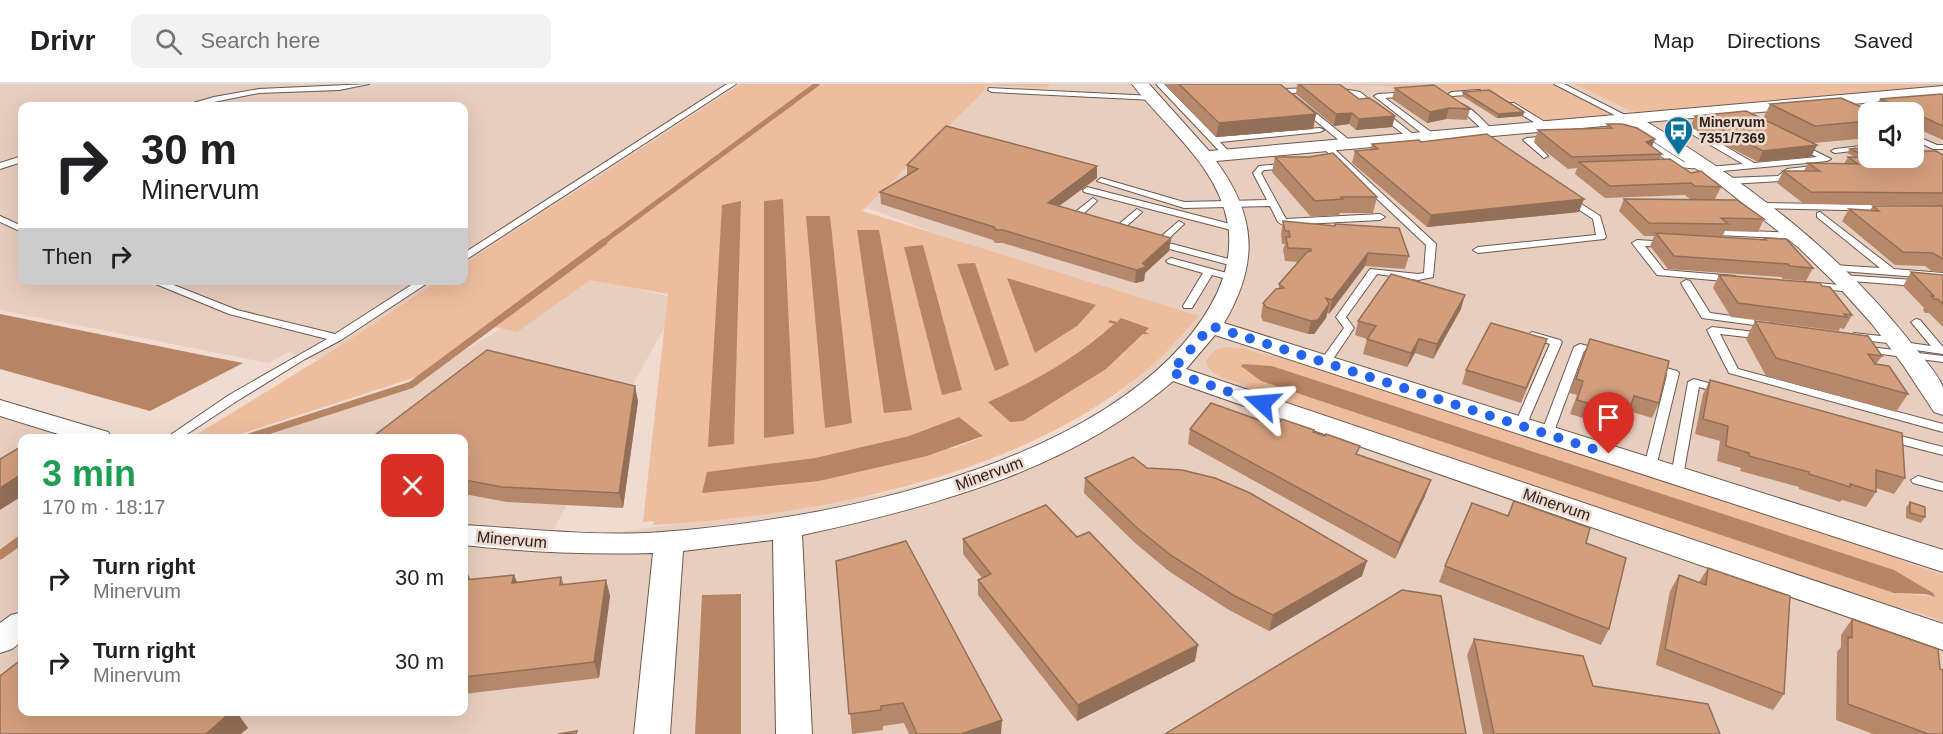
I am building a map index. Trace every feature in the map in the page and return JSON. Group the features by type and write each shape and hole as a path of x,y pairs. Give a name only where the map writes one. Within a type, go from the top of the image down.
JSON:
{"street":[{"name":"Minervum","path":"468,535 565,543 669,541 787,529 837,520 906,502 1023,461 1081,433 1124,407 1171,372 1211,326 1224,306 1236,271 1239,229 1232,205 1208,148 1177,122 1157,91 1140,84"},
{"path":"1208,148 1227,155 1330,148 1432,137 1549,133 1631,127 1807,104 1943,91"},
{"path":"1631,127 1713,173 1765,208 1803,246 1842,278 1903,347 1943,407"},
{"path":"1211,326 1943,561"},
{"name":"Minervum","path":"1171,372 1943,637"},
{"path":"0,408 86,434"},
{"path":"787,529 794,734"},
{"path":"652,734 669,541"},
{"path":"0,640 18,627"}],"lane":[{"path":"204,102 260,91 340,88 365,84"},
{"path":"468,254 732,84"},
{"path":"1558,84 1631,127"},
{"path":"1325,363 1349,328 1341,317 1374,271 1418,277 1429,275 1431,244 1330,148 1284,91 1333,89 1357,94 1415,139"},
{"path":"992,90 1157,91"},
{"path":"1452,94 1488,91"},
{"path":"1278,93 1320,130 1330,148"},
{"path":"1417,94 1378,96 1432,137"},
{"path":"1442,95 1471,114 1485,135"},
{"path":"1508,103 1549,133"},
{"path":"1807,104 1828,113"},
{"path":"1208,148 1320,130"},
{"path":"1691,130 1753,166"},
{"path":"1544,156 1527,140 1549,133"},
{"path":"1924,142 1936,147 1943,147"},
{"path":"1713,173 1753,166 1827,159 1803,147"},
{"path":"1835,150 1858,148"},
{"path":"0,166 18,160"},
{"path":"1298,165 1259,170 1257,173 1283,222 1380,216"},
{"path":"1713,173 1780,178 1787,172 1832,166"},
{"path":"1101,181 1184,205 1273,203"},
{"path":"1087,190 1239,229"},
{"path":"1478,250 1601,237 1597,218 1560,192"},
{"path":"1084,221 1072,218 1093,201"},
{"path":"1736,204 1765,208 1820,215 1897,212 1765,208"},
{"path":"1116,231 1137,212"},
{"path":"1820,215 1891,272"},
{"path":"0,219 18,227"},
{"path":"1159,243 1179,224"},
{"path":"1106,227 1127,234"},
{"path":"1721,233 1803,246"},
{"path":"1148,240 1236,271"},
{"path":"1672,244 1637,243 1661,273 1744,280"},
{"path":"1171,261 1208,273 1236,271"},
{"path":"1792,284 1891,272 1943,276"},
{"path":"1188,306 1208,273"},
{"path":"1842,278 1943,285"},
{"path":"1686,283 1706,316 1783,332 1712,330 1733,371 1943,428"},
{"path":"164,285 233,312 337,338"},
{"path":"178,434 301,357 337,338 419,285"},
{"path":"1916,322 1942,353"},
{"path":"1520,426 1556,342 1522,332"},
{"path":"1841,334 1942,353"},
{"path":"1547,434 1580,347 1611,355"},
{"path":"1851,348 1903,347"},
{"path":"1642,364 1673,373 1650,467"},
{"path":"1677,476 1694,382 1729,392"},
{"path":"1879,434 1943,451"},
{"path":"1918,480 1943,487"}],"shaded area":[{"path":"0,84 742,84 468,262 468,102 18,102 18,285 433,285 318,360 288,352 269,363 0,310"},
{"path":"741,84 1050,84 1047,88 990,85 862,211 1199,316 1148,369 1097,406 1040,438 978,463 914,484 848,500 781,512 653,525 654,521 643,522 668,294 590,280 517,332 491,326 419,376 240,434 198,434 318,360 432,285 468,285 468,261","holes":["1115,324 1149,333 1143,334 1106,369 988,403 1021,388 1065,362","958,417 982,437 955,448 707,472 815,458 909,436"]},
{"path":"982,84 1943,84 1943,734 0,734 0,403 105,434 18,434 18,716 468,716 468,434 254,434 405,386 588,277 680,299 546,543 883,494 1067,448 1185,327 860,205"},
{"path":"1334,84 1552,84 1596,105 1607,113 1606,117 1548,122 1501,95 1458,99 1441,88"},
{"path":"1574,84 1943,84 1943,88 1658,113 1631,111"},
{"path":"783,199 794,434 764,438 764,201"},
{"path":"741,201 734,444 708,447 722,205"},
{"path":"806,216 830,216 852,423 825,428"},
{"path":"857,230 879,230 912,410 884,413"},
{"path":"923,245 962,390 942,395 904,247"},
{"path":"975,263 1009,365 995,371 957,264"},
{"path":"1007,278 1096,305 1077,326 1035,353"},
{"path":"0,314 243,363 150,411 0,369"},
{"path":"1121,318 1149,328 1145,332 1150,334 1143,334 1106,369 1023,421 1010,422 988,402 1054,368 1085,348 1114,324 1108,322 1110,320 1117,322"},
{"path":"1222,348 1245,349 1271,357 1274,353 1899,554 1899,560 1943,575 1943,621 1902,607 1902,614 1244,389 1247,385 1223,378 1208,367 1206,362 1209,356","holes":["1242,366 1272,366 1926,590 1933,593 1934,597 1894,593 1261,381"]},
{"path":"1243,364 1272,366 1894,570 1933,593 1935,597 1926,594 1894,593 1261,381 1241,366"},
{"path":"959,417 983,436 927,456 819,481 702,493 707,472 815,458 909,436"},
{"path":"741,594 741,734 695,734 702,595"}],"building":[{"path":"1179,84 1280,84 1316,114 1219,123"},
{"path":"1299,84 1339,84 1359,99 1369,98 1395,116 1359,119 1352,113 1336,114"},
{"path":"1434,85 1470,109 1449,108 1430,112 1395,88"},
{"path":"1489,90 1524,112 1498,114 1463,92"},
{"path":"1941,94 1943,95 1943,126 1924,117 1924,102 1887,102 1880,99"},
{"path":"1841,98 1858,105 1858,122 1815,126 1770,104"},
{"path":"1746,111 1817,145 1763,151 1695,116"},
{"path":"1607,124 1622,124 1637,128 1655,139 1646,142 1662,154 1572,157 1538,130 1612,128"},
{"path":"946,126 1097,166 1048,203 1171,238 1143,263 1146,267 1136,270 1003,230 996,230 994,227 880,192 918,169 907,165"},
{"path":"1487,134 1584,199 1431,215 1355,151 1378,149 1372,144 1419,140 1421,142"},
{"path":"1924,151 1936,151 1943,155 1943,193 1811,192 1783,171 1820,171 1808,163 1858,164 1858,168 1924,168"},
{"path":"1333,153 1377,197 1341,197 1343,199 1315,201 1275,157 1309,157"},
{"path":"1848,157 1858,157 1858,164"},
{"path":"1670,159 1691,173 1701,171 1721,187 1695,186 1691,183 1610,186 1579,162"},
{"path":"1624,199 1737,200 1764,219 1721,218 1728,224 1649,223"},
{"path":"1873,206 1943,206 1943,259 1933,253 1903,252 1849,209 1879,211"},
{"path":"1283,221 1335,226 1335,224 1399,228 1409,256 1368,253 1332,300 1326,298 1329,304 1318,320 1311,321 1266,307 1263,303 1276,289 1284,288 1279,284 1307,252 1311,251 1311,249 1288,248 1286,237 1290,237 1289,231 1285,231"},
{"path":"1656,233 1766,240 1764,238 1786,239 1813,268 1788,264 1674,256"},
{"path":"1911,272 1943,275 1943,304 1931,296 1934,296"},
{"path":"1391,274 1465,295 1437,344 1419,339 1411,353 1367,339 1376,326 1358,321"},
{"path":"1719,275 1820,283 1822,286 1830,287 1852,315 1844,314 1847,317 1738,303"},
{"path":"1755,321 1868,336 1882,356 1868,354 1875,364 1889,366 1908,394 1776,358"},
{"path":"1491,323 1547,339 1526,388 1466,370"},
{"path":"1590,339 1669,361 1659,403 1634,396 1628,415 1609,409 1603,412 1595,405 1577,400 1583,381 1576,379"},
{"path":"487,350 635,386 619,493 502,487 468,481 468,434 376,434"},
{"path":"1710,380 1902,433 1905,478 1876,470 1876,492 1850,484 1850,487 1809,474 1809,472 1749,456 1749,453 1726,446 1728,426 1703,419"},
{"path":"1211,403 1276,426 1282,419 1314,430 1313,432 1325,436 1326,434 1360,446 1356,454 1431,480 1400,543 1190,429"},
{"path":"18,448 18,477 0,488 0,459"},
{"path":"1133,457 1147,468 1182,470 1215,478 1250,493 1367,561 1273,615 1233,595 1172,556 1137,528 1085,478"},
{"path":"1514,501 1590,528 1586,543 1626,558 1609,629 1445,566 1472,503 1508,516"},
{"path":"1910,502 1925,507 1925,517 1910,513"},
{"path":"1046,505 1077,537 1089,532 1198,645 1078,705 978,580 991,574 963,539"},
{"path":"906,541 1002,720 961,734 917,734 903,703 881,706 881,710 849,714 836,561"},
{"path":"1708,568 1790,596 1784,694 1665,649 1679,575 1706,585"},
{"path":"514,575 512,583 561,577 560,585 606,580 594,662 468,677 468,580"},
{"path":"1402,590 1441,596 1466,734 1165,734"},
{"path":"1852,619 1938,649 1940,669 1943,670 1943,734 1928,734 1848,704 1848,637 1852,638"},
{"path":"1474,639 1583,656 1593,686 1708,704 1720,734 1494,734"},
{"path":"18,662 18,716 226,716 206,734 0,734 0,676"},
{"path":"577,731 576,734 558,734"}],"waterway":[{"path":"602,243 817,84"},
{"path":"258,434 411,385 604,242"},
{"path":"0,555 18,542"}],"place":[{"name":"Minervum 7351/7369","path":"1678,156"}],"route":[{"path":"1262,403 1171,372 1211,326 1609,454"}]}
